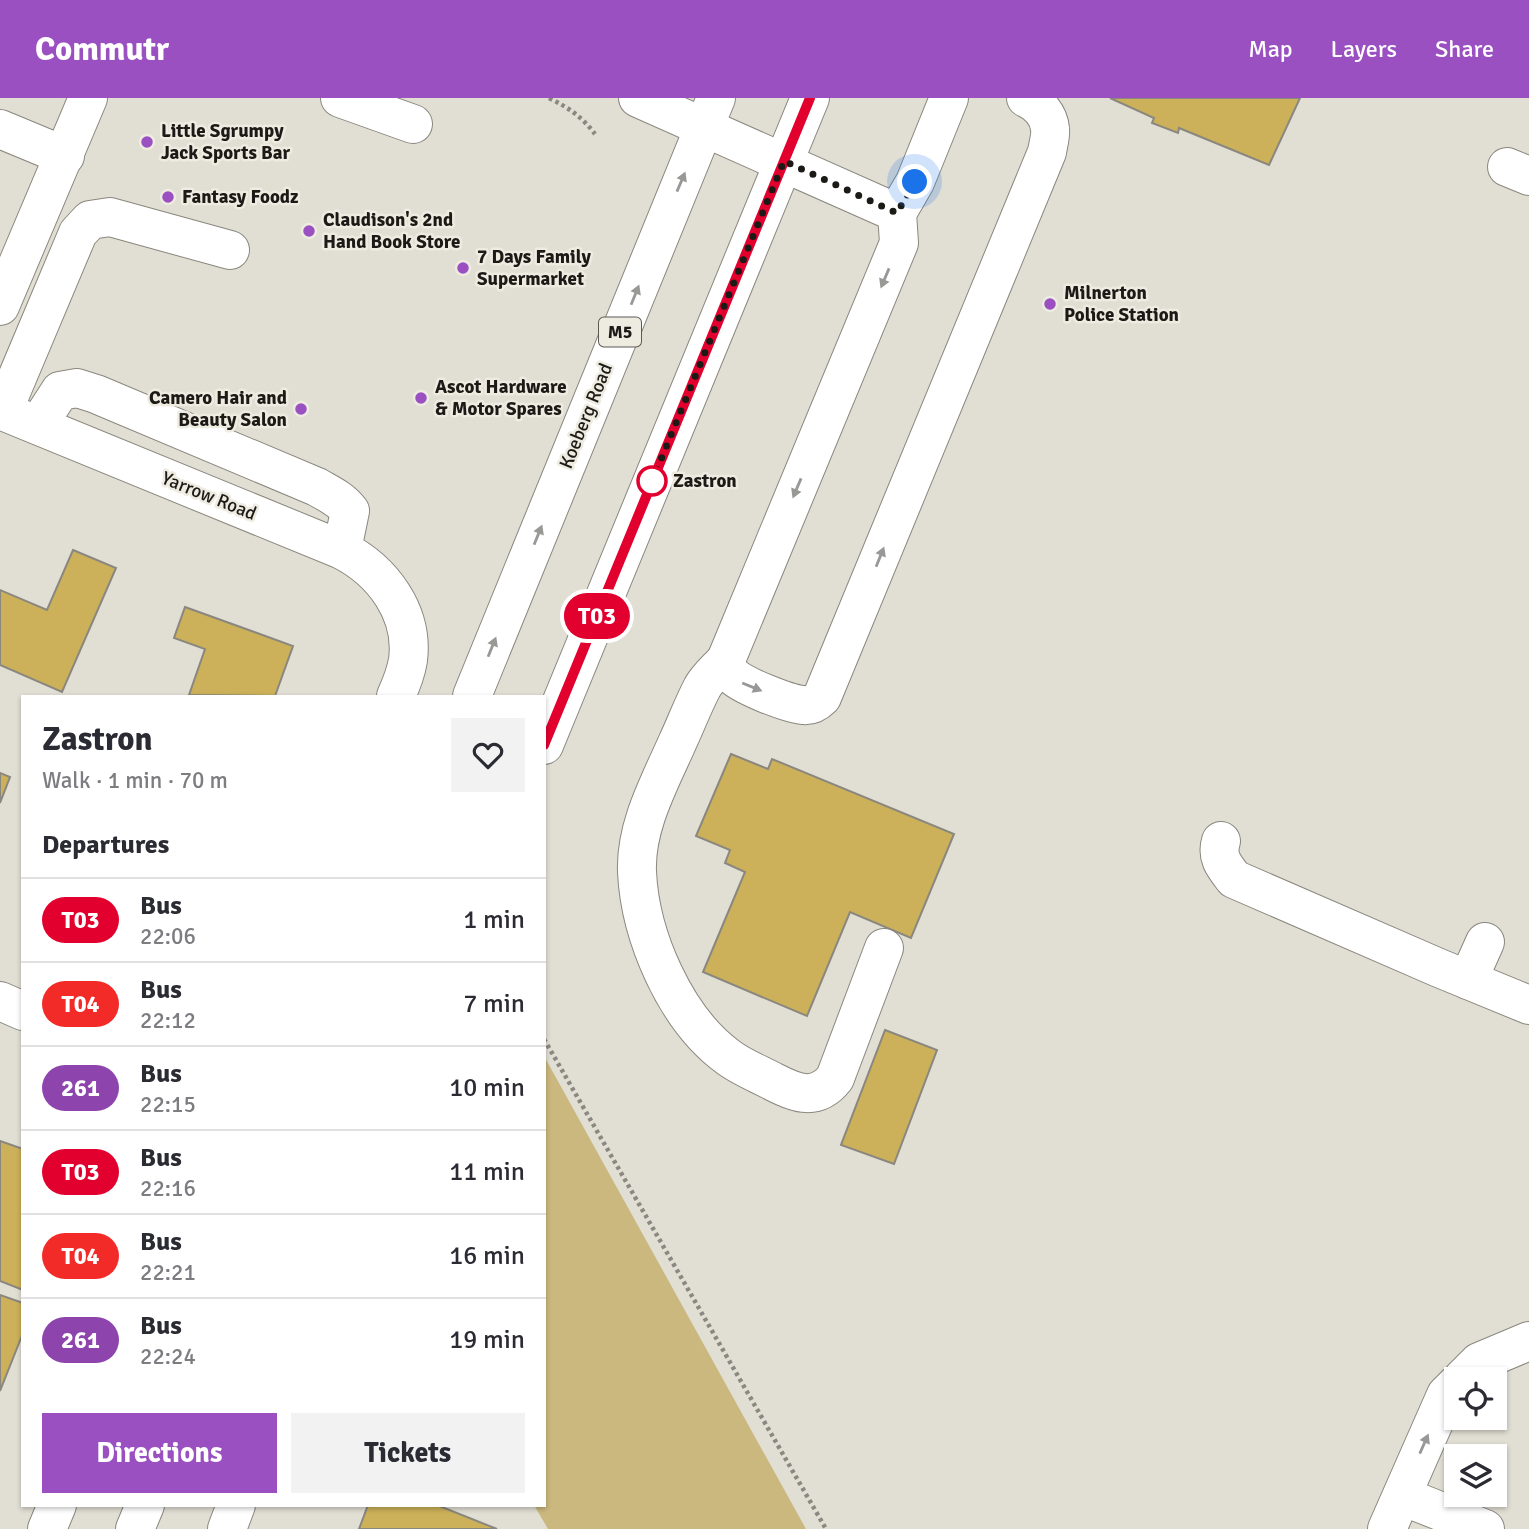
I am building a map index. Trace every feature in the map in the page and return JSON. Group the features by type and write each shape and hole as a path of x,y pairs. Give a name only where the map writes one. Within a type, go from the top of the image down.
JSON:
{"main road":[{"path":"0,306 88,98"},
{"path":"340,98 413,124"},
{"path":"638,98 710,112 784,161 897,213"},
{"path":"546,741 810,98"},
{"path":"884,948 835,1078 819,1092 805,1094 790,1091 728,1058 705,1037 686,1014 653,951 637,872 638,844 665,769 703,686 726,660 899,243 897,213 915,182 949,98"},
{"path":"726,660 729,672 738,682 792,704 815,704 822,697 1047,152 1050,129 1045,113 1026,98"},
{"name":"Koeberg Road","path":"472,695 710,112"},
{"path":"0,129 65,156"},
{"path":"2,410 78,233 90,220 110,217 230,250"},
{"path":"38,425 60,391 77,388 96,394 317,486 334,496 344,503 349,511 342,550"},
{"name":"Yarrow Road","path":"2,410 342,550 368,567 389,589 406,625 406,671 396,695"},
{"path":"1221,841 1218,849 1220,861 1234,879 1529,1005"},
{"path":"1468,980 1485,942"},
{"path":"0,1001 21,1010"},
{"path":"1474,1367 1479,1362 1529,1341"},
{"path":"1444,1400 1394,1512 1485,1529"},
{"path":"47,1529 56,1507"},
{"path":"135,1529 144,1507"},
{"path":"227,1529 235,1507"}],"path":[{"path":"550,98 570,108 595,134"},
{"path":"546,1042 826,1529"}],"shaded area":[{"path":"546,1060 806,1529 548,1529 535,1507 546,1507"}],"building":[{"path":"1110,98 1300,98 1269,165 1179,128 1178,133 1152,123 1154,118"},
{"path":"73,550 116,568 62,692 0,665 0,590 47,610"},
{"path":"185,607 293,646 275,695 189,695 205,649 174,638"},
{"path":"731,754 768,769 772,759 954,834 911,938 850,912 807,1016 703,972 745,872 725,863 730,850 696,836"},
{"path":"0,773 10,777 0,803"},
{"path":"885,1030 937,1050 894,1164 841,1145"},
{"path":"0,1141 21,1148 21,1289 0,1281"},
{"path":"0,1295 21,1302 21,1338 0,1391"},
{"path":"367,1507 442,1507 497,1529 359,1529"}],"bus line":[{"name":"T03","path":"546,740 810,98"}],"place":[{"name":"Little Sgrumpy Jack Sports Bar","path":"147,142"},
{"name":"Fantasy Foodz","path":"168,197"},
{"name":"Claudison's 2nd Hand Book Store","path":"309,231"},
{"name":"7 Days Family Supermarket","path":"463,268"},
{"name":"Milnerton Police Station","path":"1050,304"},
{"name":"Ascot Hardware & Motor Spares","path":"421,398"},
{"name":"Camero Hair and Beauty Salon","path":"301,409"},
{"name":"Zastron","path":"652,481"}],"route":[{"path":"652,481 784,161 897,213 915,182"}]}
